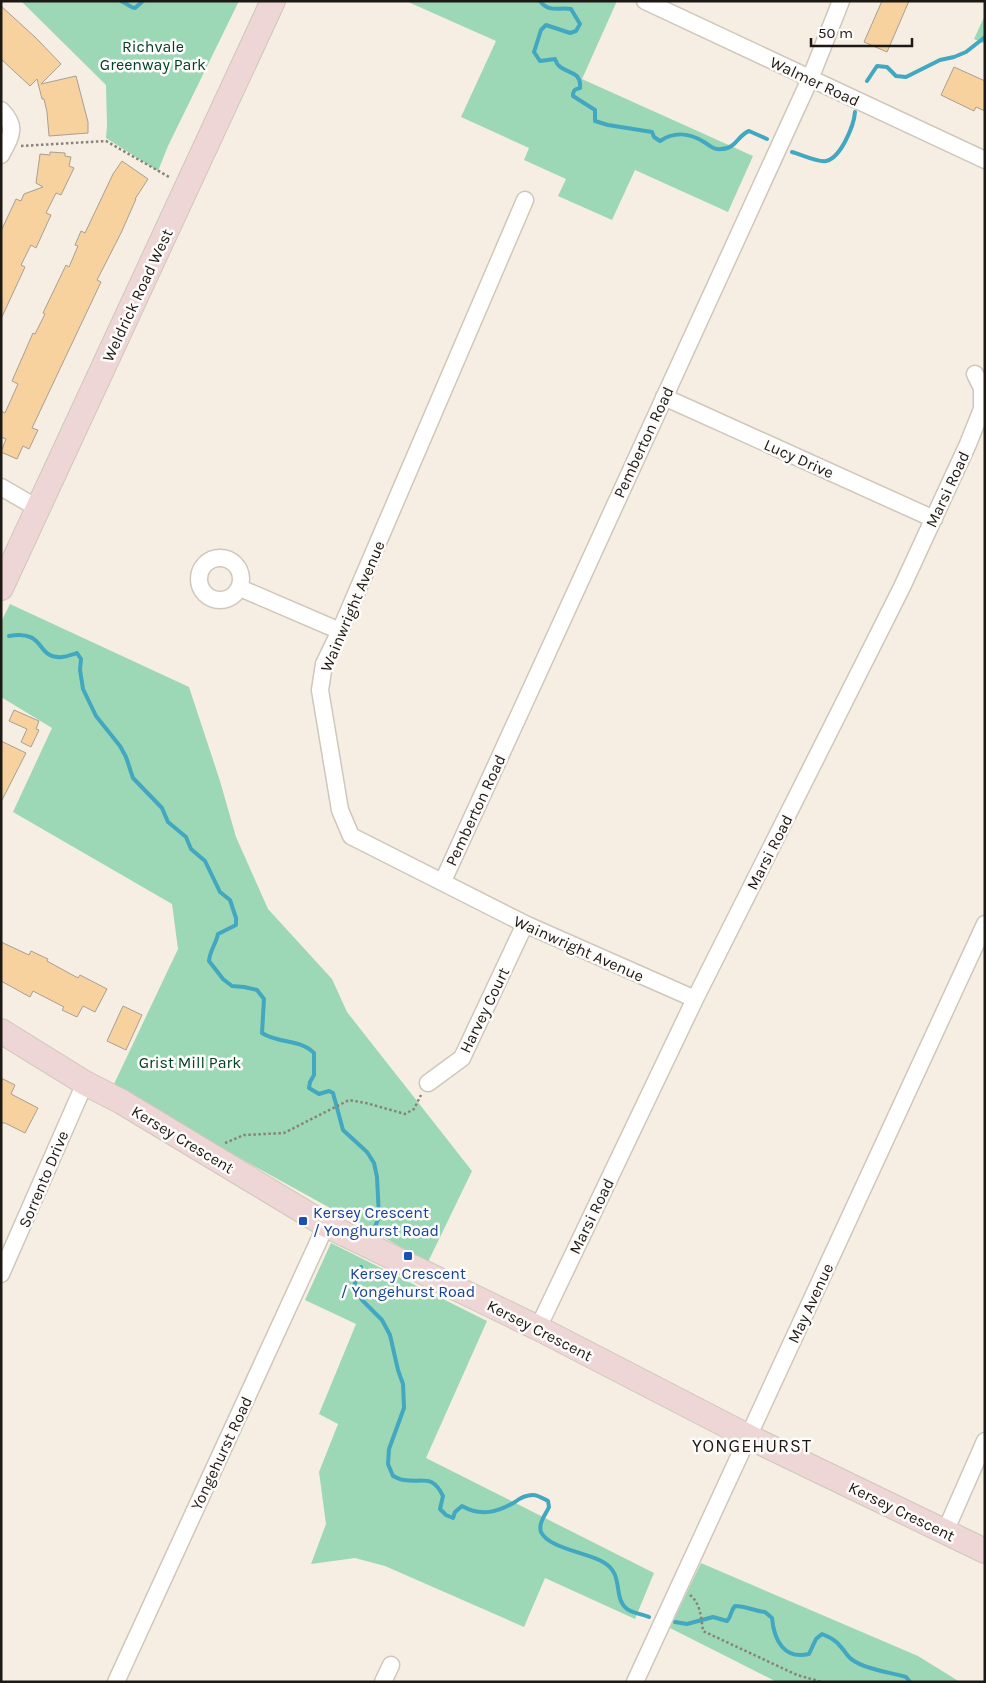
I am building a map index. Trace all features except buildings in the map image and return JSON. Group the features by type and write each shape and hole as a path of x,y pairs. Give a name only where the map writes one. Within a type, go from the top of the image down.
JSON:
{"street":[{"name":"Weldrick Road West","path":"1,588 273,1"},
{"name":"Walmer Road","path":"645,1 985,160"},
{"name":"Pemberton Road","path":"442,881 810,79 841,1"},
{"path":"1,110 11,122 12,131 1,156"},
{"name":"Wainwright Avenue","path":"525,200 340,631 324,664 320,690 340,810 351,836 525,924 694,999"},
{"name":"Marsi Road","path":"538,1328 694,999 902,587 934,519 982,409 982,388 975,374"},
{"name":"Lucy Drive","path":"664,397 934,519"},
{"path":"1,487 39,509"},
{"path":"240,588 340,631"},
{"name":"Harvey Court","path":"428,1083 462,1058 525,924"},
{"name":"May Avenue","path":"635,1682 985,924"},
{"name":"Kersey Crescent","path":"1,1031 85,1083 135,1110 326,1225 538,1328 749,1437 985,1551"},
{"name":"Sorrento Drive","path":"1,1274 85,1083"},
{"name":"Yongehurst Road","path":"116,1682 326,1225"},
{"path":"945,1532 985,1441"},
{"path":"383,1682 391,1665"}],"path":[{"path":"9,140 20,146 106,141 169,177"},
{"path":"218,1146 244,1135 284,1133 349,1100 406,1114 414,1109 428,1083"},
{"path":"697,1601 703,1631 797,1675 822,1682"}],"green space":[{"name":"Richvale Greenway Park","path":"21,1 239,1 168,146 158,171 106,138 106,85"},
{"path":"406,1 617,1 582,79 753,156 728,212 635,170 612,220 558,196 566,179 524,160 529,148 461,117 496,41"},
{"path":"985,15 985,44 974,39"},
{"name":"Grist Mill Park","path":"10,604 189,687 236,837 268,909 332,979 347,1012 472,1171 428,1262 218,1146 114,1084 178,949 172,904 13,812 52,728 1,697 1,622"},
{"path":"331,1243 487,1321 426,1458 654,1573 635,1619 545,1578 524,1627 385,1566 355,1558 311,1564 326,1524 319,1472 338,1424 319,1414 356,1324 305,1300"},
{"path":"701,1563 918,1656 960,1682 777,1682 670,1628"}],"waterway":[{"path":"121,1 135,8 143,1"},
{"path":"540,1 547,7 571,9 580,24 576,31 570,33 546,25 541,30 534,52 540,61 555,59 561,68 578,77 580,88 573,92 573,96 595,110 595,121 652,132 654,137 660,141 671,136 687,135 719,149 730,147 749,131 767,139"},
{"path":"867,81 877,66 887,67 896,76 906,77 940,60 966,52 985,37"},
{"path":"792,152 819,161 832,159 842,148 846,140 855,112"},
{"path":"9,636 29,636 46,652 57,657 77,653 81,659 80,670 83,689 96,716 120,746 133,778 162,808 168,822 186,837 191,849 205,861 220,892 230,900 236,918 236,925 218,934 209,961 223,979 232,986 257,990 264,999 262,1033 275,1039 296,1043 314,1053 314,1075 309,1088 319,1094 329,1091 333,1093 343,1130 367,1152 374,1163 377,1177 379,1217 373,1232"},
{"path":"361,1267 354,1286 362,1300 382,1320 390,1335 403,1384 404,1408 389,1449 388,1464 393,1476 403,1480 431,1482 439,1489 443,1496 440,1509 446,1515 453,1518 455,1512 462,1506 476,1511 489,1512 496,1511 521,1498 533,1495 548,1501 549,1507 540,1529 545,1538 560,1546 603,1562 610,1567 614,1573 623,1604 627,1609 649,1617"},
{"path":"675,1622 687,1624 713,1617 727,1621 735,1606 765,1612 772,1618 778,1641 787,1651 793,1654 809,1654 816,1639 822,1634 835,1641 854,1661 872,1669 906,1677 910,1682"}],"place":[{"name":"Kersey Crescent / Yonghurst Road","path":"303,1221"},
{"name":"Kersey Crescent / Yongehurst Road","path":"408,1256"}],"district":[{"name":"YONGEHURST","path":"752,1446"}]}
